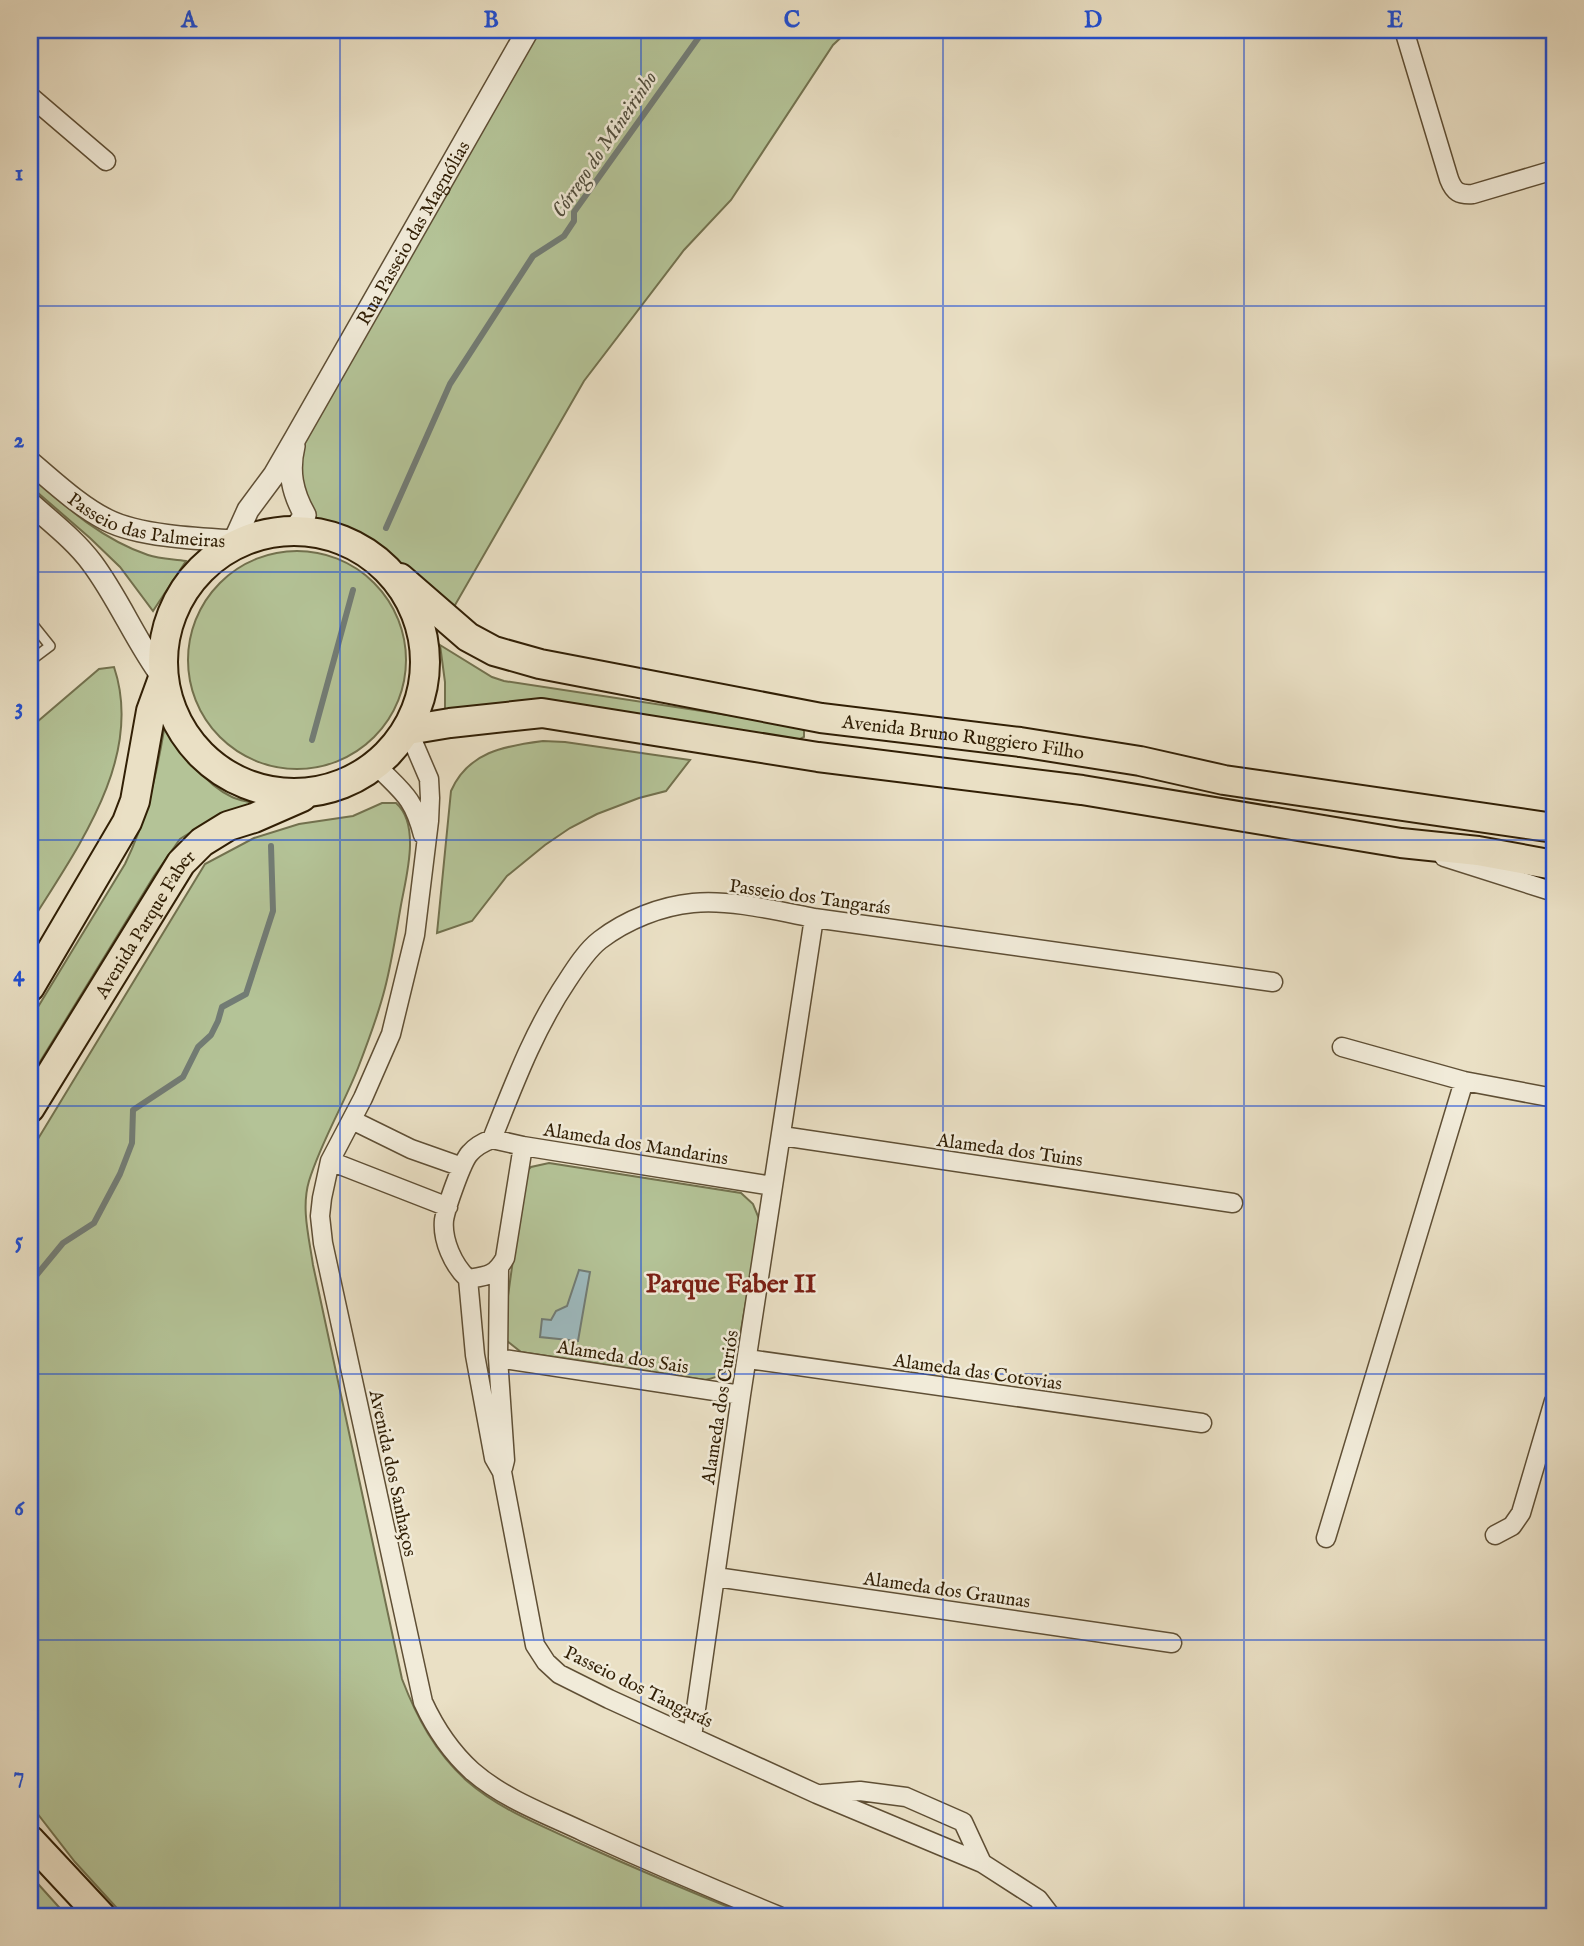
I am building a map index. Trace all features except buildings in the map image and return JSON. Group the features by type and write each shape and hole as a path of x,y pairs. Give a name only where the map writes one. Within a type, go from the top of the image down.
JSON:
{"main road":[{"name":"Avenida Bruno Ruggiero Filho","path":"234,541 293,531 327,535 352,545 400,578 468,637 494,651 517,658 821,718 1020,742 1140,761 1224,779 1554,828"},
{"path":"234,541 199,571 176,604 164,642 163,678 168,700 188,741 213,766 242,784 264,791 309,793 345,784 376,765 408,730 424,680 424,648 416,617 400,578"},
{"path":"30,987 127,822 135,801 151,711 163,678"},
{"name":"Avenida Bruno Ruggiero Filho","path":"408,730 542,713 818,757 1082,790 1401,843 1478,851 1554,864"},
{"path":"818,757 821,718"},
{"name":"Avenida Parque Faber","path":"30,1108 181,863 202,842 228,827 309,793"},
{"path":"30,1840 101,1916"}],"street":[{"name":"Rua Passeio das Magnólias","path":"234,541 248,510 274,475 528,30"},
{"path":"1404,30 1449,179 1456,192 1462,195 1473,194 1554,170"},
{"path":"30,96 106,161"},
{"name":"Rua Passeio das Magnólias","path":"293,531 304,515 293,490 291,477 296,437"},
{"name":"Passeio das Palmeiras","path":"30,462 109,522 184,538 234,541"},
{"name":"Passeio das Palmeiras","path":"30,503 62,530 92,563 144,653 163,678"},
{"name":"Avenida dos Sanhaços","path":"408,730 429,779 429,821 415,935 391,1034 330,1161 321,1207 323,1242 423,1702 437,1730 473,1771 518,1802 665,1869 779,1916"},
{"name":"Avenida dos Sanhaços","path":"376,765 398,785 413,804 425,845"},
{"name":"Avenida Bruno Ruggiero Filho","path":"1401,843 1554,892"},
{"name":"Passeio dos Tangarás","path":"1051,1916 1038,1899 982,1863 817,1794 692,1737 558,1674 546,1662 535,1645 502,1472 494,1458 475,1355 468,1279 458,1270 450,1253 444,1220 462,1167 469,1154 482,1142 492,1139 517,1076 552,1003 576,966 599,940 640,916 693,903 752,906 814,918 1273,982"},
{"name":"Alameda dos Curiós","path":"692,1737 814,918"},
{"path":"1342,1047 1464,1081 1554,1098"},
{"path":"1326,1538 1464,1081"},
{"path":"352,1120 411,1149 462,1167"},
{"name":"Alameda dos Tuins","path":"782,1136 1233,1203"},
{"name":"Alameda dos Mandarins","path":"492,1139 773,1186"},
{"name":"Passeio dos Tangarás","path":"502,1472 505,1460 498,1358 499,1269 505,1258 523,1146"},
{"path":"330,1161 449,1208"},
{"path":"468,1279 487,1276 499,1269"},
{"name":"Alameda dos Sais","path":"498,1358 741,1395"},
{"name":"Alameda das Cotovias","path":"748,1359 1202,1423"},
{"path":"1495,1535 1512,1526 1521,1513 1554,1401"},
{"name":"Alameda dos Graunas","path":"716,1577 1172,1643"},
{"name":"Passeio dos Tangarás","path":"817,1794 860,1791 906,1797 963,1822 982,1863"}],"lane":[{"path":"30,621 50,646 30,662"}],"green space":[{"path":"528,30 849,30 833,45 731,200 684,250 584,381 447,619 391,570 358,548 325,535 293,531 304,515 291,463"},
{"path":"30,475 71,510 115,540 148,555 186,561 153,611 120,567 30,486"},
{"path":"297,551 339,559 358,569 374,583 388,599 398,618 406,660 398,702 388,721 374,737 358,751 339,761 297,769 255,761 236,751 220,737 206,721 196,702 188,660 196,618 206,599 220,583 236,569 255,559"},
{"path":"440,645 492,677 504,681 800,726 804,737 798,740 536,702 445,710 445,682"},
{"path":"114,667 121,701 120,736 113,769 85,835 30,924 30,728 99,669"},
{"path":"168,728 188,757 212,784 232,797 253,803 211,820 180,839 154,876 30,1078 30,1020 125,864 144,815 154,782 164,730"},
{"path":"543,741 690,760 666,791 597,814 570,828 507,876 472,921 437,933 451,791 458,778 467,767 489,753 515,745"},
{"path":"382,803 396,803 404,813 410,838 408,866 392,957 369,1039 309,1181 306,1212 313,1265 402,1679 436,1746 456,1770 479,1791 535,1823 600,1853 751,1916 124,1916 75,1862 30,1804 30,1152 205,864 254,838 299,824 353,816"},
{"path":"549,1163 741,1193 753,1204 760,1221 736,1359 727,1371 705,1380 521,1352 507,1341 503,1332 525,1173 531,1167"},
{"path":"30,1875 67,1916 30,1916"}],"water":[{"path":"579,1270 590,1272 578,1341 540,1337 542,1319 551,1320 556,1311 567,1306"}],"waterway":[{"name":"Córrego do Mineirinho","path":"386,528 450,384 533,256 564,236 574,221 574,212 704,30"},
{"name":"Córrego do Mineirinho","path":"312,740 353,590"},
{"name":"Córrego do Mineirinho","path":"30,1283 63,1243 94,1223 120,1174 132,1143 133,1110 183,1077 198,1047 211,1035 222,1007 246,994 273,911 271,846"}],"district":[{"name":"Parque Faber II","path":"731,1283"}]}
